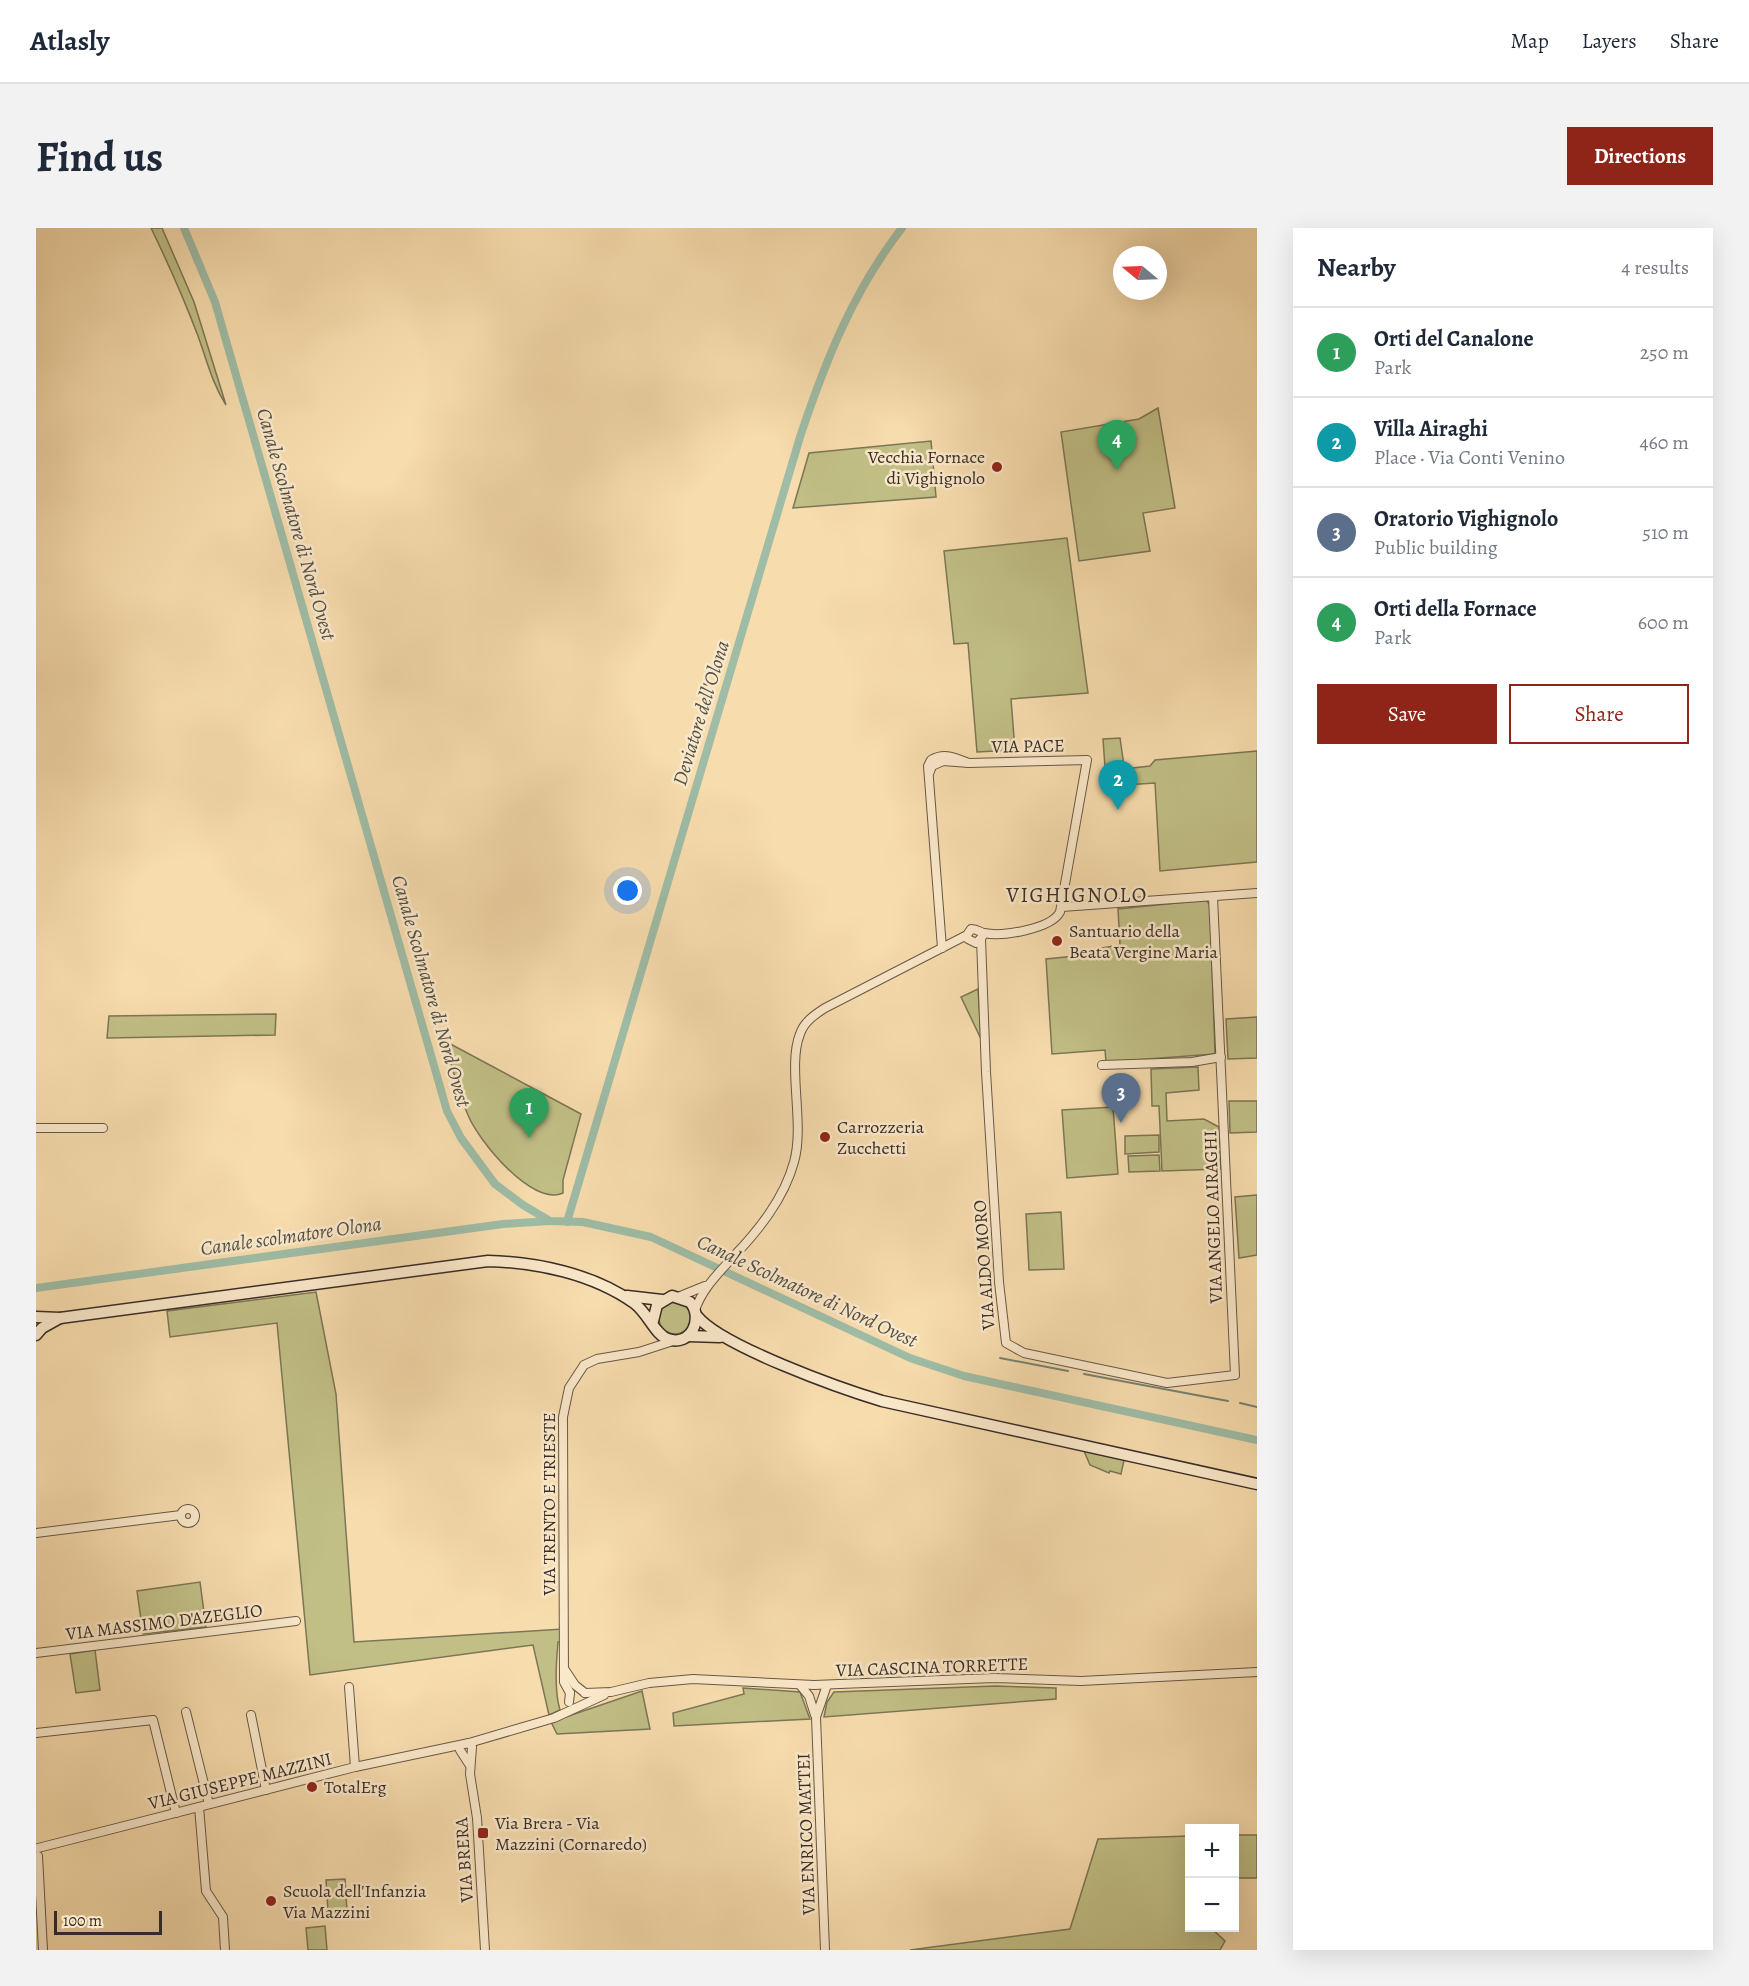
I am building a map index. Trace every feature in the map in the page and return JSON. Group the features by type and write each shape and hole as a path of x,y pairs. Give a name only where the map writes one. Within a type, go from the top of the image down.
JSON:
{"main road":[{"path":"36,1317 60,1318 488,1261 521,1262 551,1268 621,1295 641,1309 655,1327 673,1341 688,1336 726,1338"},
{"path":"621,1295 662,1300 678,1297 687,1300 707,1328 726,1338 829,1383 882,1401 1257,1484"},
{"path":"655,1327 655,1308 662,1300"},
{"path":"688,1336 694,1329 696,1313"},
{"path":"36,1335 42,1328 60,1318"}],"street":[{"name":"VIA PACE","path":"942,948 929,774 932,766 943,761 969,763 1087,760 1062,907"},
{"path":"678,1297 699,1290 709,1283 734,1256 773,1207 791,1173 798,1144 796,1053 799,1037 804,1026 825,1008 958,940 1040,928 1058,917 1062,907 1257,893"},
{"name":"VIA ANGELO AIRAGHI","path":"1213,897 1235,1375"},
{"name":"VIA ALDO MORO","path":"977,939 1002,1333 1005,1343 1024,1353 1167,1383 1235,1375"},
{"path":"1102,1065 1192,1062 1221,1057"},
{"path":"36,1128 103,1128"},
{"path":"696,1313 709,1283"},
{"path":"639,1352 650,1345 655,1327"},
{"name":"VIA TRENTO E TRIESTE","path":"570,1693 565,1685 564,1670 564,1406 573,1378 584,1365 597,1359 639,1352 673,1341"},
{"path":"36,1533 181,1515"},
{"name":"VIA MASSIMO D'AZEGLIO","path":"36,1653 296,1621"},
{"path":"564,1670 582,1691 585,1703"},
{"name":"VIA CASCINA TORRETTE","path":"573,1705 585,1703 611,1692 649,1683 693,1679 827,1685 994,1678 1081,1681 1257,1672"},
{"name":"VIA ENRICO MATTEI","path":"800,1685 809,1696 816,1717 825,1950"},
{"name":"VIA ENRICO MATTEI","path":"816,1717 827,1685"},
{"path":"349,1687 355,1767"},
{"name":"VIA CASCINA TORRETTE","path":"570,1693 611,1692"},
{"path":"570,1693 573,1705"},
{"name":"VIA GIUSEPPE MAZZINI","path":"38,1855 209,1804 445,1746 467,1746 558,1716 573,1705"},
{"path":"186,1712 209,1804"},
{"path":"251,1715 266,1790"},
{"path":"36,1733 153,1720 176,1813"},
{"name":"VIA BRERA","path":"467,1746 477,1818 485,1950"},
{"path":"199,1807 206,1891 221,1912 225,1950"},
{"path":"38,1855 44,1950"}],"shaded area":[{"path":"151,228 162,228 194,302 226,405 213,380 198,336"},
{"path":"1158,408 1175,508 1143,513 1150,551 1079,561 1061,432 1139,419"},
{"path":"931,441 936,497 793,508 809,453"},
{"path":"1067,538 1088,693 1011,699 1015,750 977,752 968,643 954,644 944,551"},
{"path":"1120,738 1124,766 1105,767 1103,739"},
{"path":"1257,751 1257,862 1160,871 1155,783 1125,785 1124,769 1150,766 1155,760"},
{"path":"1206,900 1210,905 1215,1054 1106,1062 1105,1050 1052,1054 1046,959 1096,954 1096,949 1120,945 1118,909"},
{"path":"978,989 981,1039 961,997"},
{"path":"276,1014 275,1035 107,1038 109,1016"},
{"path":"1257,1017 1257,1058 1228,1059 1226,1019"},
{"path":"443,1040 581,1114 563,1180 563,1193 550,1195 522,1181 508,1169 483,1140 464,1106"},
{"path":"1198,1067 1199,1090 1166,1093 1167,1121 1204,1119 1219,1127 1221,1169 1162,1171 1159,1106 1152,1106 1151,1069"},
{"path":"1229,1101 1257,1101 1257,1132 1230,1133"},
{"path":"1113,1107 1118,1174 1067,1178 1062,1110"},
{"path":"1159,1135 1159,1152 1125,1154 1125,1136"},
{"path":"1159,1155 1160,1171 1129,1172 1128,1156"},
{"path":"1257,1195 1257,1255 1239,1258 1235,1197"},
{"path":"1061,1212 1064,1269 1029,1270 1026,1214"},
{"path":"316,1292 336,1394 354,1642 563,1629 563,1641 558,1642 556,1668 560,1710 549,1715 533,1645 310,1675 277,1323 170,1337 167,1311"},
{"path":"675,1302 686,1307 691,1318 686,1329 675,1334 664,1329 659,1318 664,1307"},
{"path":"1084,1451 1124,1460 1121,1474 1110,1471 1109,1473 1090,1465"},
{"path":"200,1582 206,1627 143,1634 137,1591"},
{"path":"95,1650 100,1690 76,1693 70,1654"},
{"path":"995,1686 1056,1688 1056,1699 824,1717 827,1702 834,1692"},
{"path":"743,1688 800,1692 810,1719 674,1726 673,1713 744,1694"},
{"path":"642,1691 650,1729 557,1734 551,1722"},
{"path":"1239,1835 1257,1835 1257,1878 1239,1878"},
{"path":"1185,1836 1185,1932 1215,1932 1225,1941 1220,1950 910,1950 1070,1929 1098,1839"},
{"path":"345,1879 347,1911 328,1912 326,1880"},
{"path":"325,1926 327,1950 308,1950 306,1928"}],"waterway":[{"name":"Canale Scolmatore di Nord Ovest","path":"184,228 215,302 447,1111 461,1138 495,1184 550,1221 583,1222 651,1237 910,1358 964,1376 1257,1440"},
{"name":"Deviatore dell'Olona","path":"567,1222 800,437 842,328 869,277 902,228"},
{"name":"Canale scolmatore Olona","path":"36,1288 503,1224 549,1221"},
{"path":"1000,1358 1068,1371"},
{"path":"1084,1374 1228,1401"},
{"path":"1240,1403 1257,1407"}],"place":[{"name":"Vecchia Fornace di Vighignolo","path":"997,467"},
{"name":"Orti della Fornace","path":"1117,470"},
{"name":"Villa Airaghi","path":"1118,810"},
{"name":"Santuario della Beata Vergine Maria","path":"1057,941"},
{"name":"Oratorio Vighignolo","path":"1121,1123"},
{"name":"Carrozzeria Zucchetti","path":"825,1137"},
{"name":"Orti del Canalone","path":"529,1138"},
{"name":"TotalErg","path":"312,1787"},
{"name":"Via Brera - Via Mazzini (Cornaredo)","path":"483,1833"},
{"name":"Scuola dell'Infanzia Via Mazzini","path":"271,1901"}],"district":[{"name":"VIGHIGNOLO","path":"1077,895"}]}
